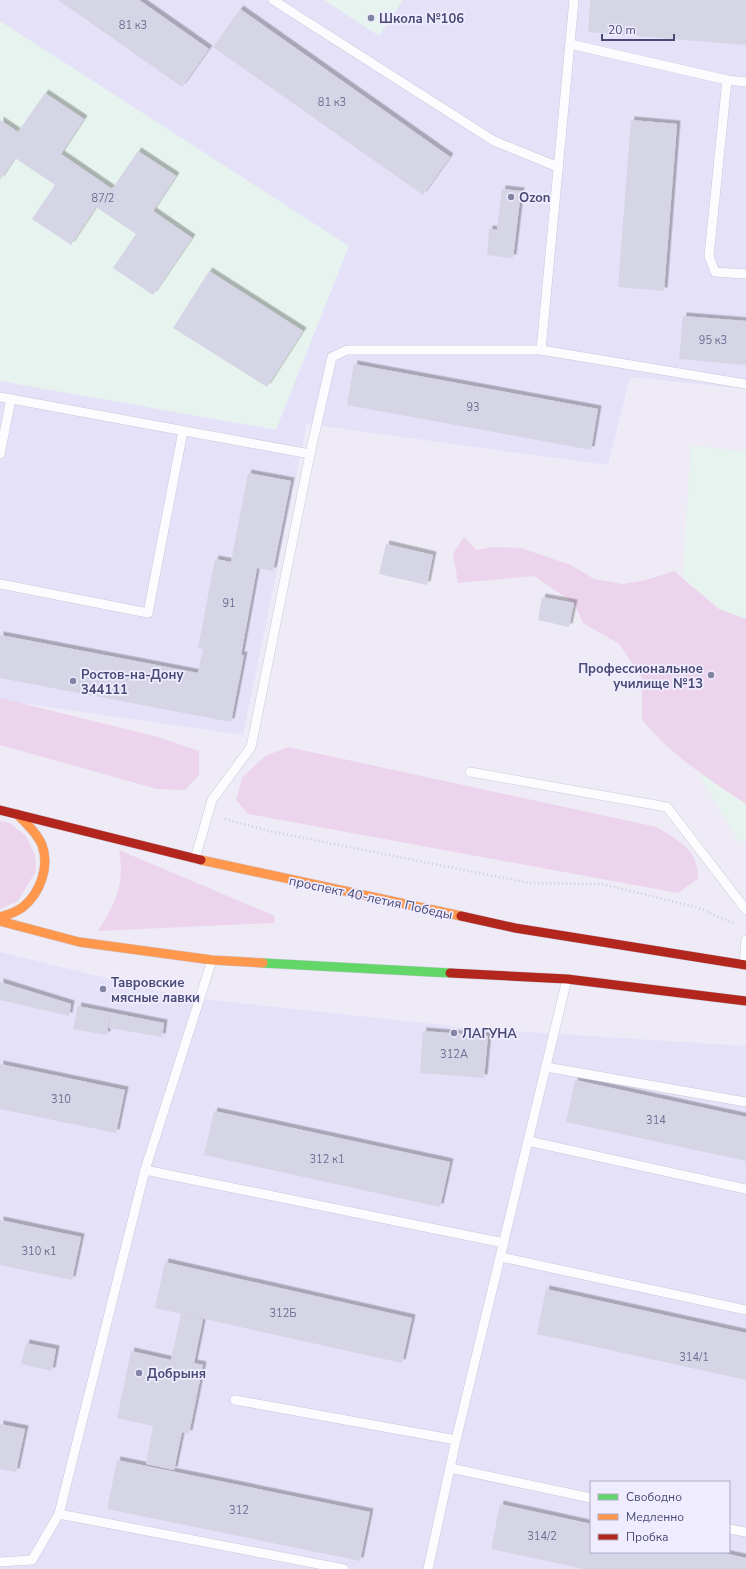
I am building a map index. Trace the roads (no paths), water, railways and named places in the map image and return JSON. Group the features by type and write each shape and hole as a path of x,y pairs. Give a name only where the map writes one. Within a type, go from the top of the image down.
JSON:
{"main road":[{"name":"проспект 40-летия Победы","path":"0,810 195,859 515,928 745,965"},
{"path":"0,917 22,908 35,894 44,876 45,856 39,838 17,814"},
{"path":"0,921 79,942 212,960 567,979 746,1001"}],"lane":[{"path":"273,0 494,141 558,167"},
{"path":"541,350 574,0"},
{"path":"570,44 727,80 746,82"},
{"path":"727,80 709,256 715,272 746,274"},
{"path":"195,859 212,800 250,748 310,454 332,357 347,350 541,350 746,384"},
{"path":"0,397 310,454"},
{"path":"0,454 11,399"},
{"path":"0,584 148,613 183,431"},
{"path":"470,772 667,807 746,910"},
{"path":"745,965 746,940"},
{"path":"0,1562 32,1560 59,1514 145,1170 212,960"},
{"path":"428,1569 456,1440 567,979"},
{"path":"546,1067 746,1102"},
{"path":"528,1141 746,1189"},
{"path":"145,1170 504,1242"},
{"path":"501,1257 746,1310"},
{"path":"235,1400 456,1440"},
{"path":"450,1468 590,1498"},
{"path":"59,1514 344,1569"},
{"path":"730,1529 746,1532"}],"place":[{"name":"Школа №106","path":"371,18"},
{"name":"Ozon","path":"511,197"},
{"name":"Профессиональное училище №13","path":"711,675"},
{"name":"Ростов-на-Дону 344111","path":"73,681"},
{"name":"Тавровские мясные лавки","path":"103,989"},
{"name":"ЛАГУНА","path":"454,1033"},
{"name":"Добрыня","path":"139,1373"}]}
